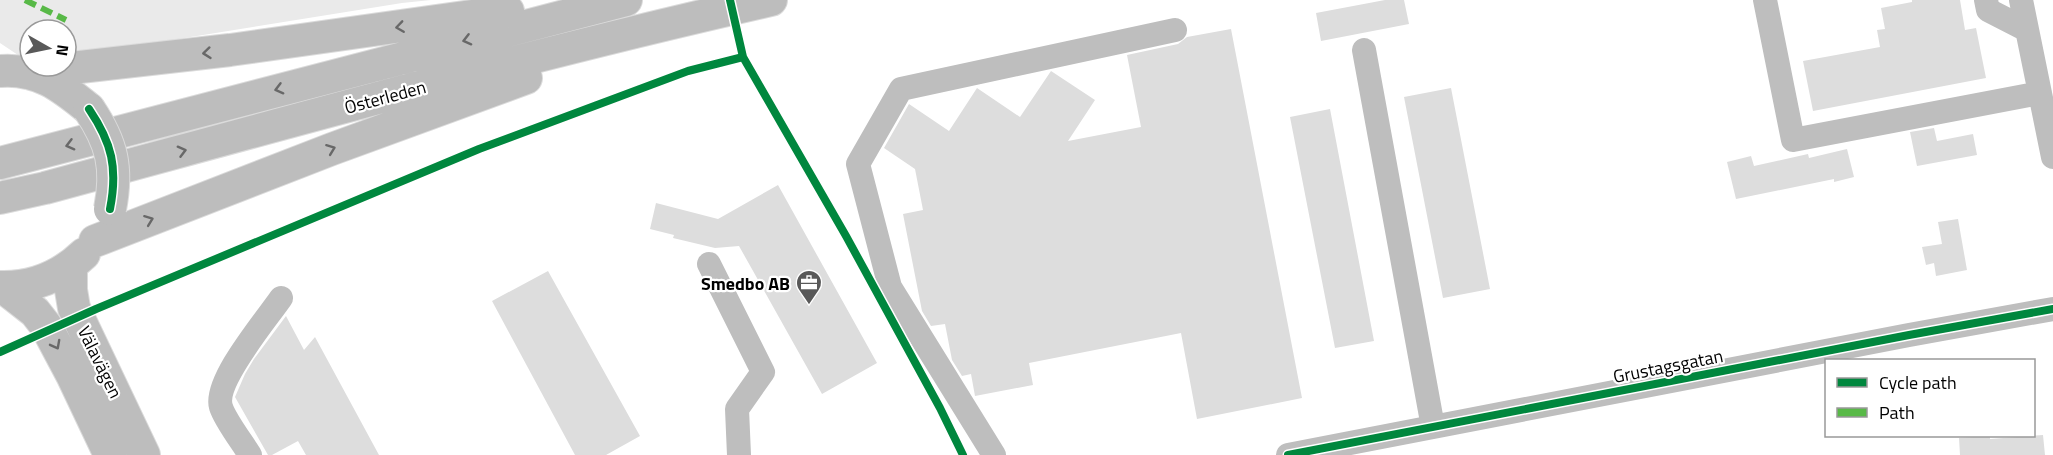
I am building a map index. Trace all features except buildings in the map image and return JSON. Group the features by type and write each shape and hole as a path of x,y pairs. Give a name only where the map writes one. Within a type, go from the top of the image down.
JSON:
{"main road":[{"path":"9,69 230,50 583,0"},
{"name":"Österleden","path":"0,163 626,0"},
{"name":"Österleden","path":"0,198 45,188 468,74 771,0"},
{"path":"95,241 332,149 683,20"},
{"path":"2,287 39,282 71,266 95,241 110,209 114,188 114,167 109,146 101,126 89,109 61,85 9,69"},
{"name":"Välavägen","path":"71,266 74,308 144,455"},
{"name":"Välavägen","path":"2,287 35,312 46,326 110,455"}],"street":[{"path":"1766,0 1793,140 2040,93"},
{"path":"1986,0 1988,9 2026,30"},
{"path":"2021,0 2052,152"},
{"path":"994,455 890,287 858,164 901,89 1175,30"},
{"path":"1364,50 1433,427"},
{"path":"709,264 764,372 737,409 739,455"},
{"path":"250,455 220,406 221,389 228,373 281,298"},
{"name":"Grustagsgatan","path":"1288,455 2053,309"}],"shaded area":[{"path":"0,0 431,0 78,55 78,18 18,18 18,55 0,43"}],"marked path":[{"path":"25,0 62,18"}],"cycle path":[{"path":"730,0 743,57 846,236 940,408 963,455"},
{"path":"0,352 96,309 479,149 688,71 743,57"},
{"path":"89,109 103,133 111,156 113,181 110,209"},
{"path":"1288,455 2053,309"}],"place":[{"name":"Smedbo AB","path":"809,306"}]}
